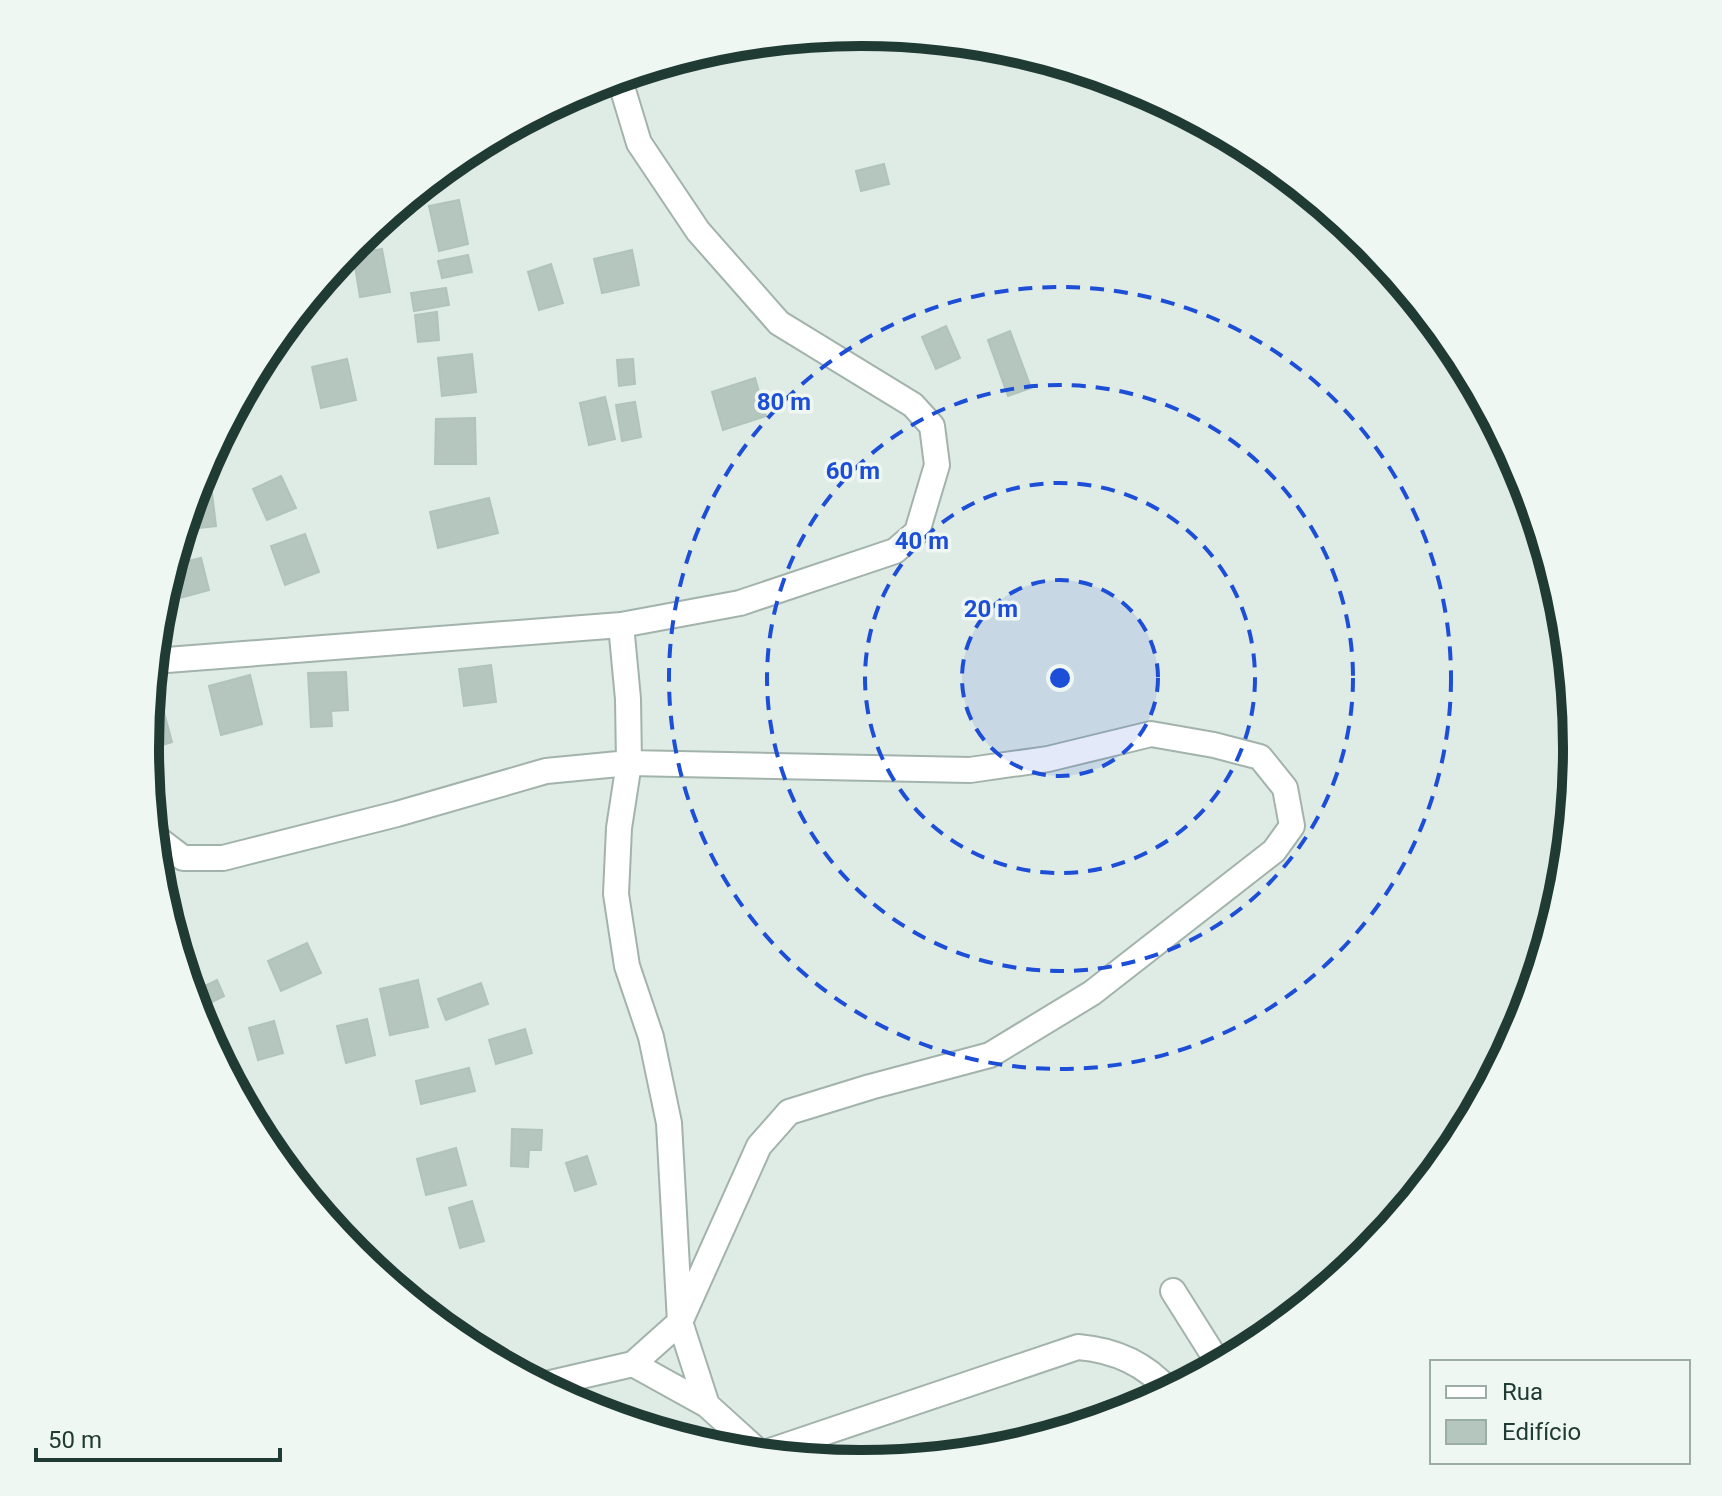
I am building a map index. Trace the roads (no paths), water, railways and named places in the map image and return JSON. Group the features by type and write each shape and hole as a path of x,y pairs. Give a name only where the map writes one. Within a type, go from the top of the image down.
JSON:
{"street":[{"path":"165,660 621,625 740,603 895,551 917,532 937,465 932,426 913,405 779,323 698,231 639,143 622,88"},
{"path":"621,625 628,699 629,763 619,828 616,894 627,966 651,1037 669,1123 680,1322 707,1405"},
{"path":"166,845 183,858 223,858 397,814 546,771 629,763 970,770 1048,759 1151,734 1260,757 1285,788 1292,826 1274,851 1092,993 990,1055 789,1112 759,1146 680,1322 633,1364 558,1381"},
{"path":"1173,1291 1213,1355"},
{"path":"786,1445 1078,1347 1108,1350 1154,1373 1162,1382"},
{"path":"633,1364 707,1405 746,1440"}]}
